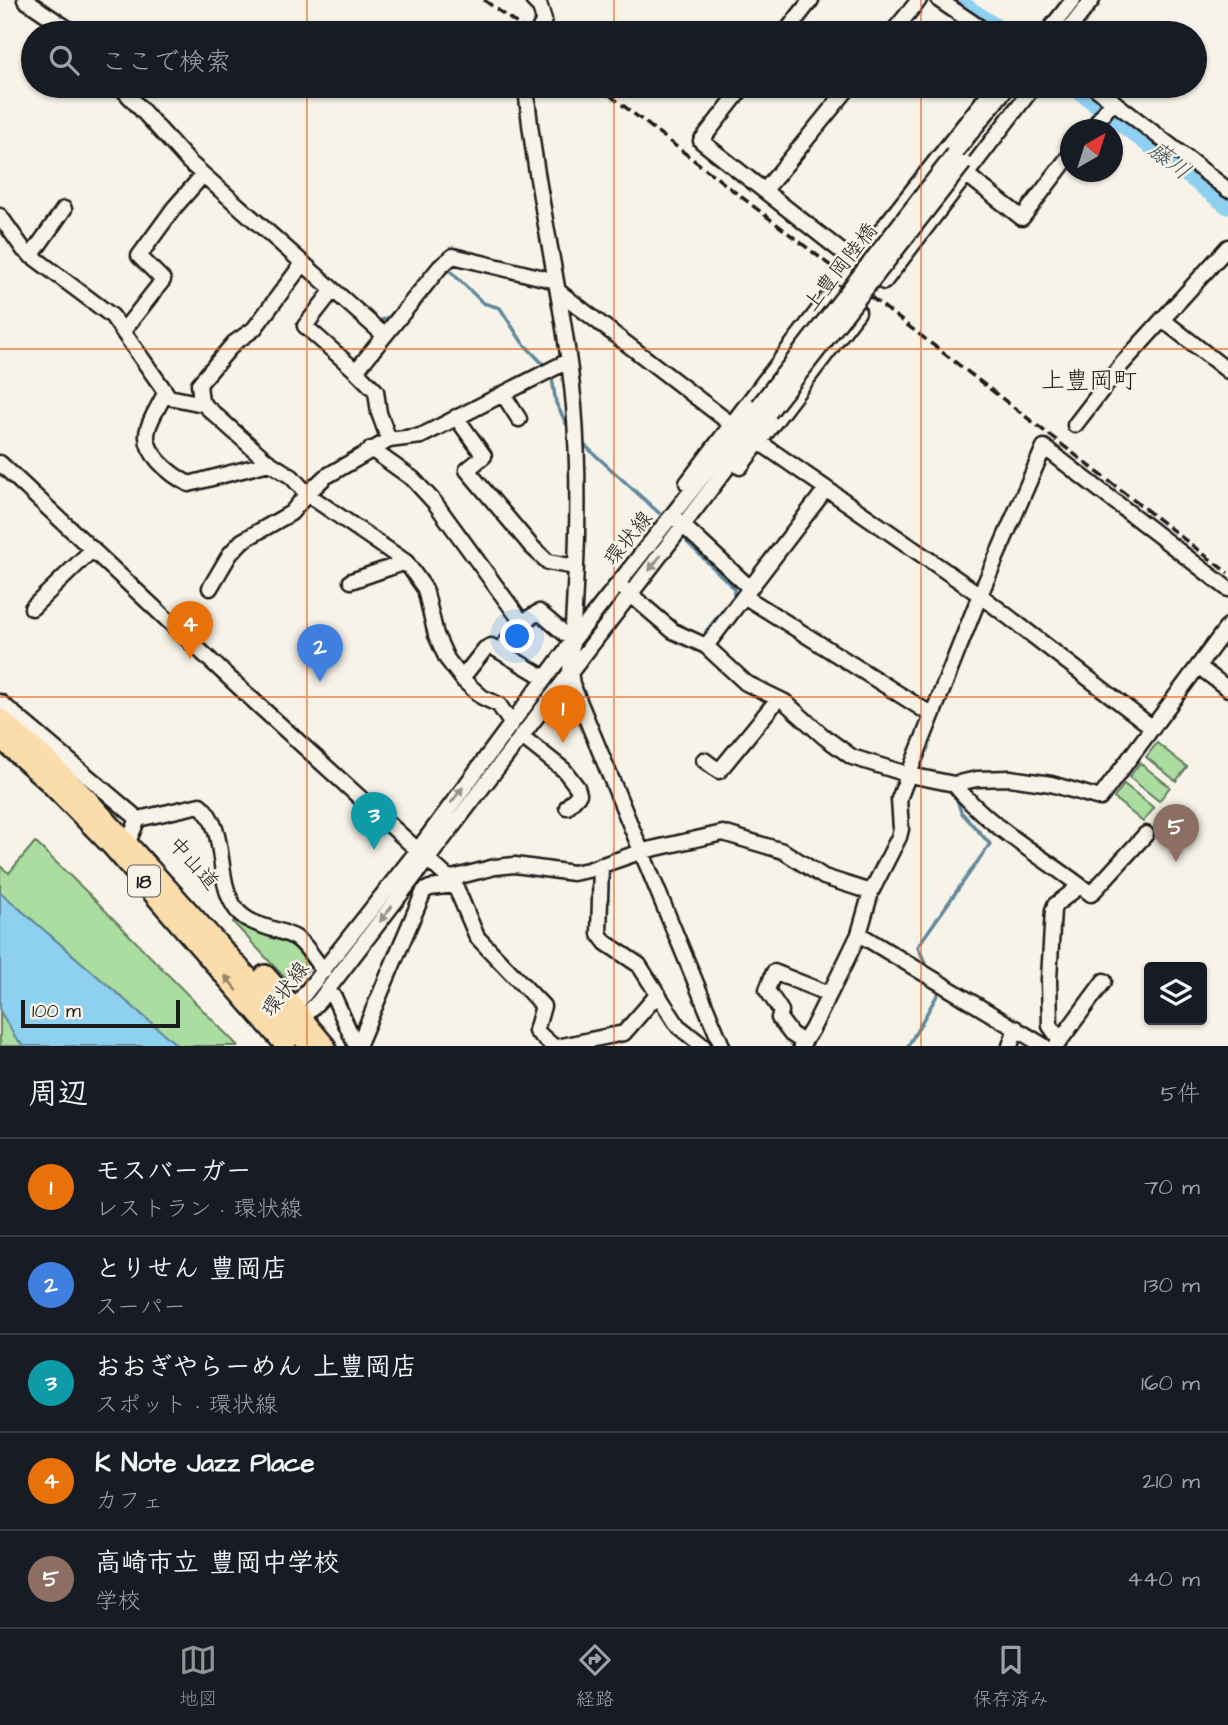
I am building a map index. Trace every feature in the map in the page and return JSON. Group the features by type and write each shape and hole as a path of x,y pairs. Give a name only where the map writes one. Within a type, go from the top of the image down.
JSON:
{"highway":[{"name":"18","path":"0,719 133,830"},
{"name":"18","path":"0,738 48,781 310,1046"},
{"name":"中山道","path":"133,830 290,1026"}],"main road":[{"path":"290,1026 326,1046"}],"street":[{"path":"25,0 56,21"},
{"path":"533,0 540,7 543,21"},
{"path":"794,21 811,0"},
{"path":"902,21 919,0"},
{"path":"939,0 970,21"},
{"path":"1056,21 1073,0"},
{"path":"1075,21 1092,0"},
{"path":"131,98 189,162 384,335"},
{"path":"527,98 530,135 557,286 574,406 577,464 570,672 572,684 722,1046"},
{"path":"735,98 701,141 884,282 958,160 1000,98"},
{"path":"765,190 840,98"},
{"path":"958,160 989,98"},
{"path":"958,160 1014,98"},
{"path":"857,261 1022,98"},
{"path":"1109,98 1228,190"},
{"path":"1099,119 1113,101"},
{"path":"958,160 1021,218 1060,168"},
{"name":"上豊岡陸橋","path":"764,409 958,160"},
{"path":"123,331 163,280 139,256 203,174"},
{"path":"31,256 64,209"},
{"path":"0,216 24,250 112,316 169,397 203,404 269,463 292,477 307,494 406,562 425,589 436,635 447,659 482,697 499,705 511,723"},
{"path":"1075,425 1122,364 1228,247"},
{"path":"356,371 440,267 453,256 557,286 731,424"},
{"path":"203,404 199,384 234,343 254,329 303,263"},
{"path":"333,290 305,326 376,391 379,413 389,440"},
{"path":"682,516 701,516 858,312 833,290 677,498 682,516 748,592 932,715"},
{"path":"1163,320 1228,371"},
{"path":"210,588 230,554 242,541 291,513 325,477 389,440 421,436 568,361"},
{"path":"165,393 151,420 146,437 153,454 177,478 189,484 269,463"},
{"path":"503,394 519,419"},
{"name":"環状線","path":"290,1026 324,971 521,736 631,595 682,516 764,409"},
{"path":"456,417 484,456 467,470 548,562 575,567"},
{"path":"759,442 980,594 1153,728"},
{"path":"829,994 774,972 767,990 781,1011 779,1018 802,1044 829,994 859,934 870,892 901,830 899,799 980,594 1044,447 1228,589"},
{"path":"371,449 413,479 435,503 522,622"},
{"path":"0,463 256,703 453,882 477,937 543,1006 536,1031 553,1046"},
{"path":"706,646 826,489"},
{"name":"環状線","path":"290,1026 327,991 572,636 682,516"},
{"path":"32,608 93,549"},
{"path":"351,581 406,562"},
{"path":"618,584 673,631 706,646 746,683 778,699 852,757 910,775 944,780 954,785 1009,836 1091,894 1146,834"},
{"path":"500,650 522,622 539,612 565,634 572,636"},
{"path":"954,785 977,779 1010,778 1051,784 1100,798 1228,626"},
{"path":"462,678 485,649 491,646 545,678"},
{"path":"1198,666 1228,689"},
{"path":"704,760 719,771 778,699"},
{"path":"0,702 133,830 200,805 208,812 215,828 234,906 243,916 299,940 324,971"},
{"path":"521,736 571,779 579,794 567,807"},
{"path":"357,1046 424,891 495,867 515,865 573,873 643,851 728,834 783,851 824,877 870,892"},
{"path":"601,865 599,934 606,943 639,965 678,1026 703,1046"},
{"path":"1080,886 1055,905 1053,910 1049,979 1050,1027 1058,1043 1104,981"},
{"path":"859,934 1044,1046"},
{"path":"327,991 334,997 357,1046"},
{"path":"561,1046 624,1033 658,995"},
{"path":"1010,1046 1016,1028"}],"green space":[{"path":"1157,743 1187,767 1176,781 1146,757"},
{"path":"1140,763 1170,787 1159,801 1129,777"},
{"path":"1124,784 1154,808 1143,822 1114,798"},
{"path":"35,842 238,1046 178,1046 0,892 0,866 9,873"},
{"path":"236,917 287,941 310,968 296,979 283,976 233,922"},
{"path":"0,1011 16,1038 24,1046 0,1046"}],"water":[{"path":"0,892 178,1046 24,1046 0,1011"}],"waterway":[{"name":"藤川","path":"954,0 985,21"},
{"name":"藤川","path":"1090,98 1099,105"},
{"name":"藤川","path":"1113,116 1228,205"},
{"path":"445,266 483,303 500,308 522,342 546,367"},
{"path":"378,322 390,316 402,303"},
{"path":"551,372 556,403 570,431"},
{"path":"580,441 659,513"},
{"path":"687,542 734,588 734,596 706,631"},
{"path":"927,967 918,947 920,943 990,844 961,812 957,800 959,796"},
{"path":"908,1046 939,992"}],"railway":[{"path":"484,0 513,21"},
{"path":"614,98 1228,573"}],"place":[{"name":"K Note Jazz Place","path":"190,659"},
{"name":"とりせん 豊岡店","path":"320,682"},
{"name":"モスバーガー","path":"563,743"},
{"name":"おおぎやらーめん 上豊岡店","path":"374,850"},
{"name":"高崎市立 豊岡中学校","path":"1176,862"}],"district":[{"name":"上豊岡町","path":"1089,380"}]}
